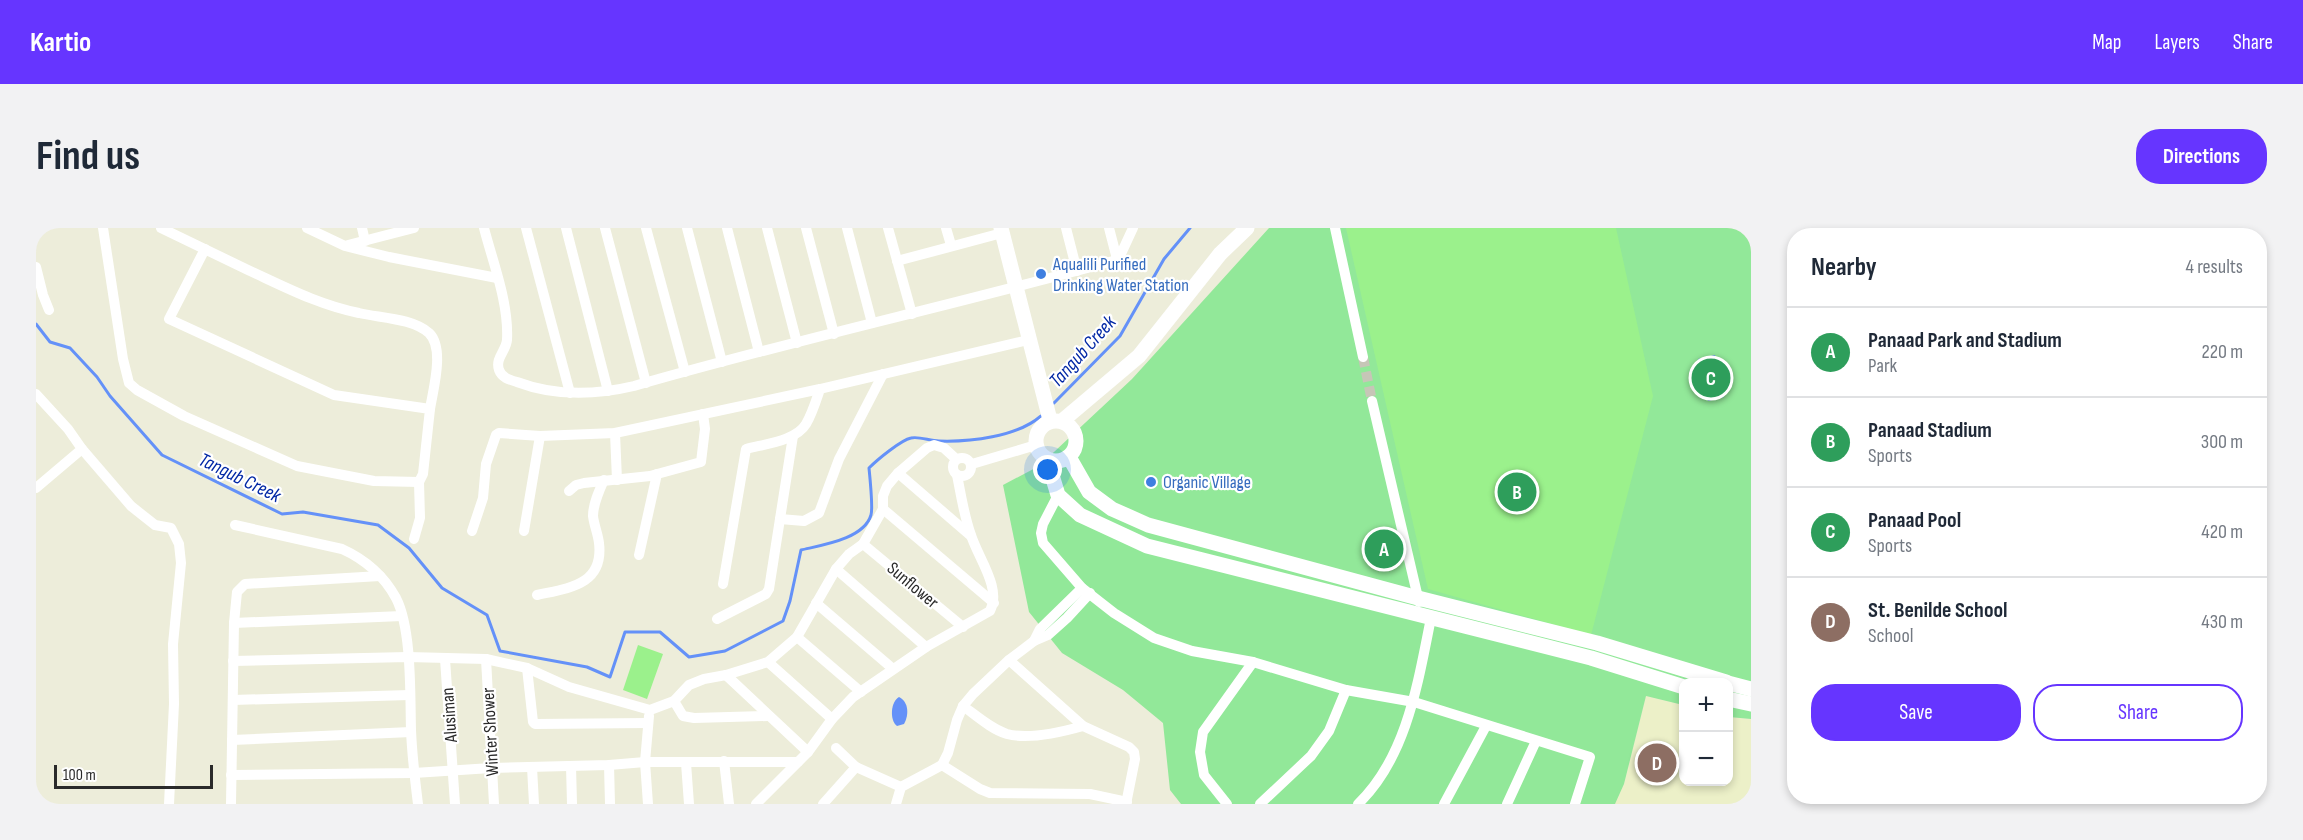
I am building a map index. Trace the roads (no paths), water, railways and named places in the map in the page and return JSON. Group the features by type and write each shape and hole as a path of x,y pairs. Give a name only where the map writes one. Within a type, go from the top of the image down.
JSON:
{"street":[{"path":"103,228 123,359 129,383 137,390 184,416 297,466 374,482 419,482"},
{"path":"161,228 321,304 401,321 420,327 430,334 435,343 436,371 423,474 419,482 420,518 414,539"},
{"path":"307,228 321,232 345,246 497,278"},
{"path":"362,228 365,241"},
{"path":"484,228 504,306 507,342 498,359 502,375 530,388 570,393 608,391 646,382 978,295 1017,288 1118,259 1133,228"},
{"path":"526,228 570,393"},
{"path":"566,228 608,391"},
{"path":"605,228 646,382"},
{"path":"646,228 685,372"},
{"path":"687,228 722,362"},
{"path":"727,228 759,352"},
{"path":"767,228 797,343"},
{"path":"806,228 834,334"},
{"path":"847,228 872,323"},
{"path":"888,228 912,314"},
{"path":"946,228 951,245"},
{"path":"1066,228 1077,271"},
{"path":"1109,228 1118,259"},
{"path":"1056,421 1070,426 1076,436 1074,450 1069,457 1058,461 1047,459 1040,454 1036,445 1036,435 1042,426 1056,421 1138,356 1220,254 1247,228"},
{"path":"1335,228 1363,357"},
{"path":"345,246 407,229"},
{"path":"897,261 1002,230 1028,340 1056,421"},
{"path":"205,249 169,319 334,395 430,409"},
{"path":"36,267 49,310"},
{"path":"472,531 483,498 486,464 496,435 503,432 540,436 615,433 820,389 1028,340"},
{"path":"780,519 804,521 819,513 839,459 883,374"},
{"path":"723,584 746,449 793,436 806,425 820,389"},
{"path":"36,394 131,506 155,525 171,528 179,544 182,562 173,644 174,704 169,804"},
{"path":"1358,804 1388,766 1414,702 1426,617 1418,598 1372,401"},
{"path":"570,492 576,485 657,474 701,462 705,429 703,414"},
{"path":"615,433 617,480"},
{"path":"524,531 540,436"},
{"path":"717,619 765,594 771,583 793,436"},
{"path":"234,661 408,657 486,659 526,668 568,687 650,710 674,701 689,685 768,662 797,637 836,569 849,554 863,544 883,509 883,496 887,486 898,473 927,448 934,445 944,448 956,459"},
{"path":"972,464 1036,445"},
{"path":"36,488 82,449"},
{"path":"956,459 962,457 969,459 972,464 971,471 966,476 957,475"},
{"path":"1069,457 1089,492 1113,509 1148,525 1418,598 1597,643 1711,678"},
{"path":"756,804 808,752 844,706 892,668 990,611 994,603 988,576 971,536 957,475 953,470 956,459"},
{"path":"1047,459 1058,495 1080,515 1147,546 1591,658 1679,686"},
{"path":"898,473 971,536"},
{"path":"639,555 657,474"},
{"path":"537,596 584,582 593,575 599,562 599,553 593,515 604,480"},
{"path":"1058,495 1043,524 1041,533 1043,543 1086,590 1114,613 1154,638 1192,651 1253,662 1346,690 1414,702 1590,757 1575,804"},
{"path":"883,509 994,603"},
{"path":"235,525 342,549 357,556 380,576 396,599 402,616 408,657 411,732 418,804"},
{"name":"Sunflower","path":"863,544 963,627"},
{"path":"836,569 926,647"},
{"path":"231,804 234,623 237,592 245,584 380,576"},
{"path":"901,787 942,765 963,706 1009,660 1061,624 1086,590"},
{"path":"816,603 892,668"},
{"path":"234,623 402,616"},
{"path":"797,637 861,692"},
{"name":"Alusiman","path":"445,659 455,804"},
{"name":"Winter Shower","path":"486,659 494,804"},
{"path":"942,765 990,793 1090,794 1127,803 1135,759 1134,752 1129,747 1083,726 1009,660"},
{"path":"768,662 832,719"},
{"path":"1227,804 1204,775 1200,752 1203,732 1253,662"},
{"path":"526,668 535,724 648,723"},
{"path":"726,675 808,752"},
{"path":"1733,684 1751,689"},
{"path":"1260,804 1311,756 1329,731 1346,690"},
{"path":"233,700 411,695"},
{"path":"1733,700 1751,704"},
{"path":"674,701 683,716 694,718 768,716"},
{"path":"963,706 1007,734 1020,736 1057,733 1083,726"},
{"path":"648,804 645,762 650,710"},
{"path":"1444,804 1486,726"},
{"path":"232,740 411,732"},
{"path":"1507,804 1536,741"},
{"path":"836,748 856,767 901,787"},
{"path":"724,761 729,804"},
{"path":"231,775 453,772 491,768 645,762 798,762"},
{"path":"686,763 689,804"},
{"path":"609,765 610,804"},
{"path":"571,766 572,804"},
{"path":"532,767 534,804"},
{"path":"823,804 856,767"},
{"path":"899,803 901,787"}],"water":[{"path":"1715,355 1724,397 1708,401 1698,359"},
{"path":"899,697 905,702 907,717 904,724 897,726 893,720 892,711 894,702"}],"waterway":[{"name":"Tangub Creek","path":"1054,403 1120,336 1164,259 1190,228"},
{"name":"Tangub Creek","path":"36,324 50,342 70,348 162,455 282,514 303,512 378,525 409,548 442,588 487,615 500,651 587,667 610,677 625,632 660,632 689,657 725,651 783,621 790,601 801,550 841,540 860,530 867,523 872,511 869,468 901,442 914,438 951,441 992,437 1019,429 1041,416"}],"tunnel":[{"path":"1363,357 1372,401"}],"place":[{"name":"Aqualili Purified Drinking Water Station","path":"1041,274"},
{"name":"Panaad Pool","path":"1711,378"},
{"name":"Organic Village","path":"1151,482"},
{"name":"Panaad Stadium","path":"1517,492"},
{"name":"Panaad Park and Stadium","path":"1384,549"},
{"name":"St. Benilde School","path":"1657,763"}]}
